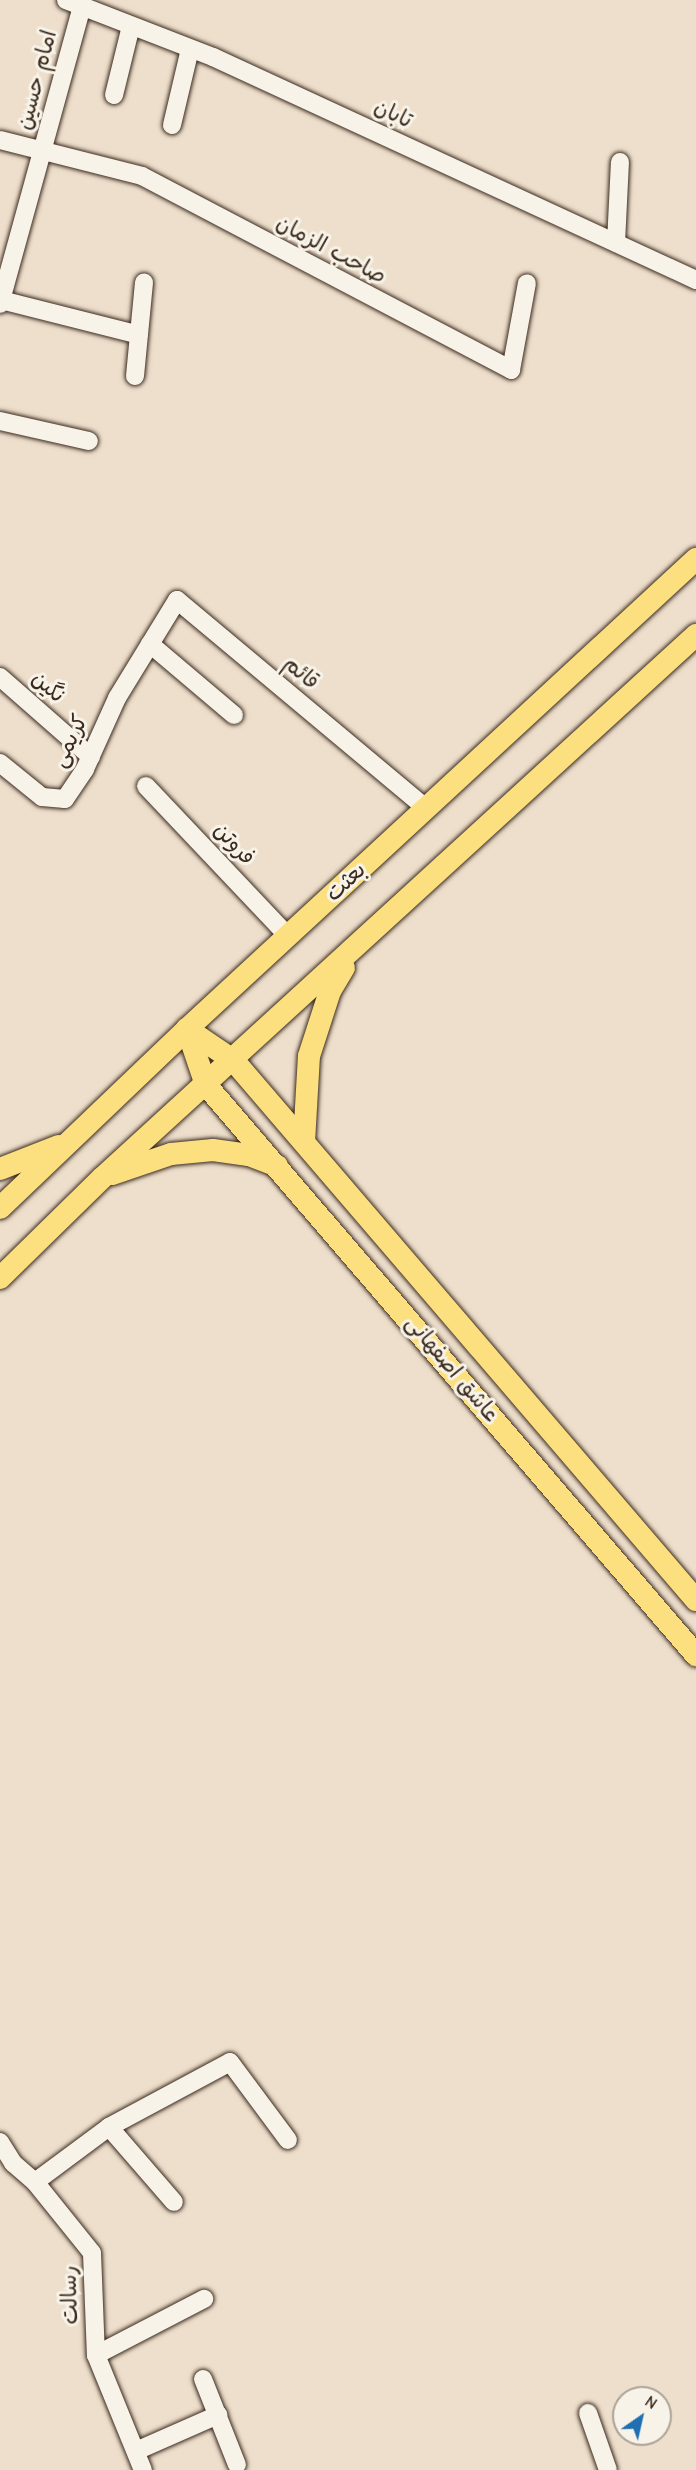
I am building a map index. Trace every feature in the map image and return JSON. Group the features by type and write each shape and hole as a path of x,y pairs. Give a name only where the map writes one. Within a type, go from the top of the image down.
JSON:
{"main road":[{"name":"بعثت","path":"0,1208 187,1029 696,559"},
{"path":"0,1278 102,1178 234,1061 696,635"},
{"path":"304,1142 309,1056 317,1025 330,991 360,943"},
{"path":"187,1029 206,1085"},
{"name":"عاشق اصفهانی","path":"187,1029 234,1061 696,1600"},
{"name":"عاشق اصفهانی","path":"206,1085 282,1168 696,1655"},
{"path":"0,1169 69,1142"},
{"path":"102,1178 171,1154 213,1150 249,1155 282,1168"}],"street":[{"name":"تابان","path":"74,3 190,49 696,280"},
{"name":"امام حسین","path":"1,302 43,150 74,3"},
{"path":"114,95 131,26"},
{"path":"172,125 190,49"},
{"path":"0,140 43,150"},
{"name":"صاحب الزمان","path":"43,150 142,176 511,370 526,283"},
{"path":"616,243 620,162"},
{"path":"135,376 144,282"},
{"path":"1,302 139,335"},
{"path":"0,421 89,441"},
{"name":"قائم","path":"152,639 177,600 426,808"},
{"path":"152,639 234,715"},
{"name":"کریمی","path":"0,763 42,797 65,800 91,757 117,698 152,639"},
{"name":"نگین","path":"0,677 91,757"},
{"name":"فروتن","path":"146,786 288,936"},
{"path":"35,2182 109,2127 230,2062 288,2140"},
{"path":"109,2127 174,2202"},
{"name":"رسالت","path":"0,2142 13,2163 35,2182 92,2253 96,2355 143,2470"},
{"path":"96,2355 204,2299"},
{"path":"203,2379 237,2465"},
{"path":"588,2413 608,2470"},
{"path":"136,2451 218,2415"}]}
